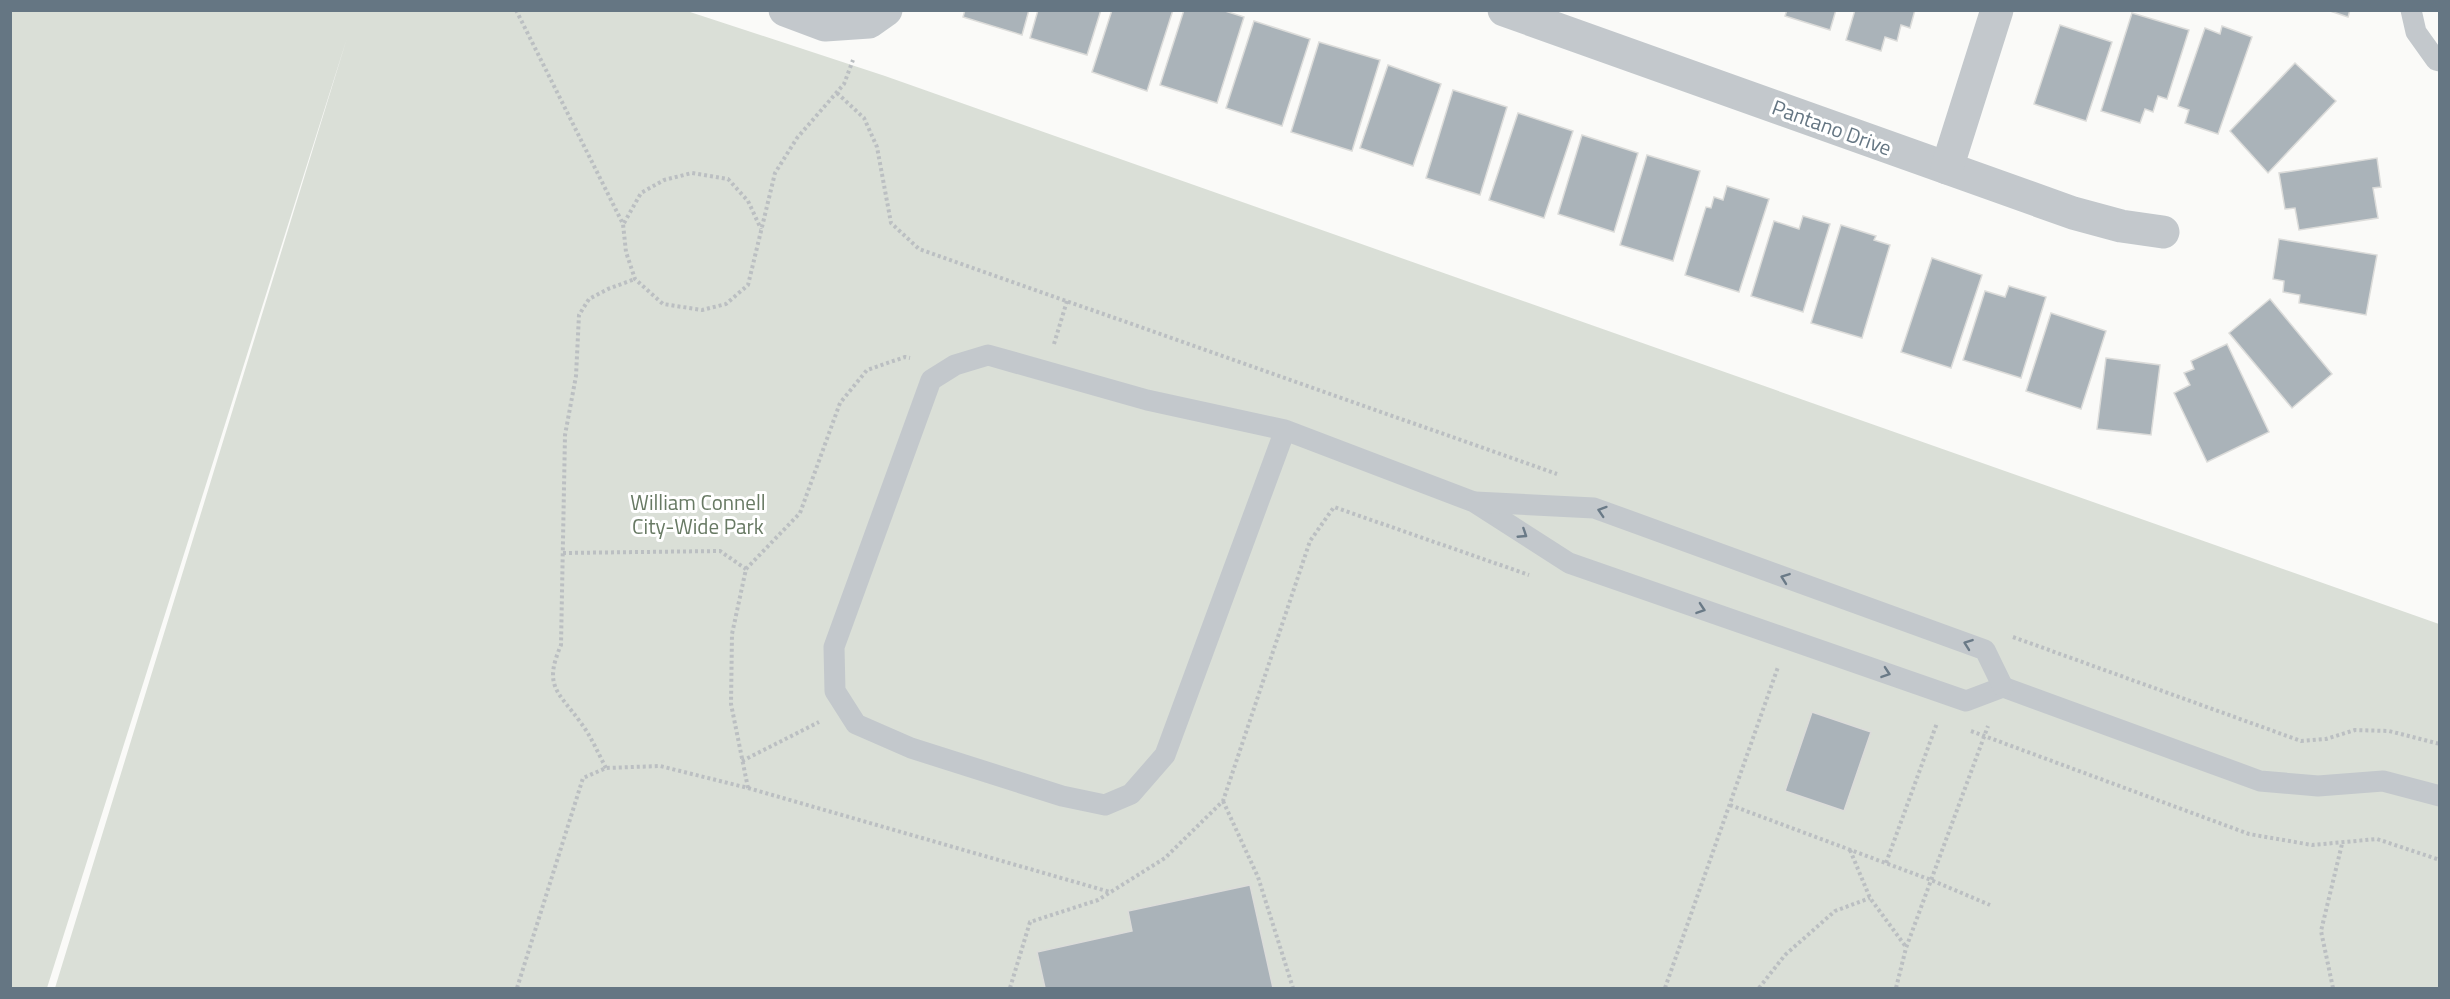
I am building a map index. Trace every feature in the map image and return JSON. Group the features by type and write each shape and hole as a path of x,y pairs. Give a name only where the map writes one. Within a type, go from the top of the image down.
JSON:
{"street":[{"path":"785,10 825,25 869,22 886,10"},
{"name":"Pantano Drive","path":"1504,10 2090,219 2163,232"},
{"path":"1947,168 1996,10"}],"lane":[{"path":"2411,10 2416,32 2439,61"},
{"path":"1285,430 1165,754 1131,794 1105,805 1062,796 911,748 856,724 835,691 834,647 931,380 955,364 988,354 1147,400 1285,430 1474,502 1569,563 1966,701 2003,687 2260,781 2318,786 2384,782 2439,796"},
{"path":"1474,502 1594,508 1985,650 2003,687"}],"path":[{"path":"516,10 623,224 626,252 635,279 663,304 702,310 726,304 748,285 775,173 797,138 844,84 854,56 854,22"},
{"path":"623,224 641,193 664,180 692,173 728,179 748,201 762,230"},
{"path":"606,768 582,724 556,693 552,665 561,645 565,435 576,376 579,315 590,299 608,289 635,279"},
{"path":"1046,371 1067,301"},
{"path":"748,788 731,704 732,634 746,569 800,513 840,404 867,370 904,357 955,364"},
{"path":"1010,988 1030,922 1098,900 1111,892 1165,858 1223,801 1310,541 1334,507 1534,577"},
{"path":"563,553 720,551 746,569"},
{"path":"1896,988 1906,948 2003,687 2018,639"},
{"path":"1665,988 1779,664"},
{"path":"742,761 846,708"},
{"path":"1886,863 1938,719 1947,723"},
{"path":"1966,729 2249,834 2312,845 2342,844 2377,838 2439,860"},
{"path":"517,988 583,778 606,768 660,766 748,788 1111,892"},
{"path":"1223,801 1258,877 1293,988"},
{"path":"1730,805 1931,880 1990,905"},
{"path":"2333,988 2321,931 2342,844"},
{"path":"1849,849 1870,898 1906,948"},
{"path":"1759,988 1785,955 1835,911 1870,898"}],"green space":[{"name":"William Connell City-Wide Park","path":"10,11 687,11 885,76 2439,624 2439,988 55,988 347,38 47,988 11,988"}],"building":[{"path":"965,10 1029,10 1022,35 963,17"},
{"path":"1038,10 1101,10 1087,55 1030,38"},
{"path":"1112,10 1173,10 1147,91 1092,72"},
{"path":"1184,10 1222,10 1244,17 1217,103 1160,85"},
{"path":"1787,10 1836,10 1830,30 1785,16"},
{"path":"1855,10 1915,10 1910,28 1901,25 1897,41 1885,37 1881,51 1846,40"},
{"path":"2327,10 2350,10 2348,17"},
{"path":"2132,13 2189,30 2167,99 2158,96 2153,112 2145,109 2140,123 2101,111"},
{"path":"1254,21 1310,39 1282,126 1226,108"},
{"path":"2060,25 2112,42 2086,121 2034,104"},
{"path":"2222,26 2252,37 2218,134 2185,123 2189,110 2178,106 2205,28 2220,34"},
{"path":"1319,42 1380,60 1352,151 1291,132"},
{"path":"2295,63 2336,101 2268,173 2230,131"},
{"path":"1388,65 1441,84 1413,166 1360,148"},
{"path":"1453,90 1507,107 1480,195 1426,178"},
{"path":"1518,113 1573,131 1544,218 1489,200"},
{"path":"1582,135 1638,153 1614,232 1558,214"},
{"path":"1647,155 1700,171 1673,261 1620,245"},
{"path":"2377,158 2381,187 2373,188 2378,218 2299,230 2295,208 2285,209 2279,173"},
{"path":"1727,186 1769,199 1739,292 1685,275 1706,207 1711,208 1714,197 1723,200"},
{"path":"1803,216 1830,224 1803,312 1751,296 1774,221 1799,229"},
{"path":"1841,225 1876,236 1874,240 1890,245 1862,338 1811,323"},
{"path":"2279,239 2377,255 2366,315 2299,303 2300,295 2283,292 2284,281 2273,279"},
{"path":"1932,258 1982,275 1951,368 1901,352"},
{"path":"2009,286 2046,297 2021,378 1963,360 1985,291 2005,297"},
{"path":"2270,299 2332,374 2292,408 2229,333"},
{"path":"2051,313 2106,331 2081,409 2026,391"},
{"path":"2227,344 2269,432 2207,462 2174,393 2190,385 2184,373 2194,369 2191,361"},
{"path":"2106,358 2160,365 2151,435 2097,429"},
{"path":"1812,712 1871,732 1844,811 1785,791"},
{"path":"1250,885 1273,988 1045,988 1037,952 1132,931 1128,911"}]}
